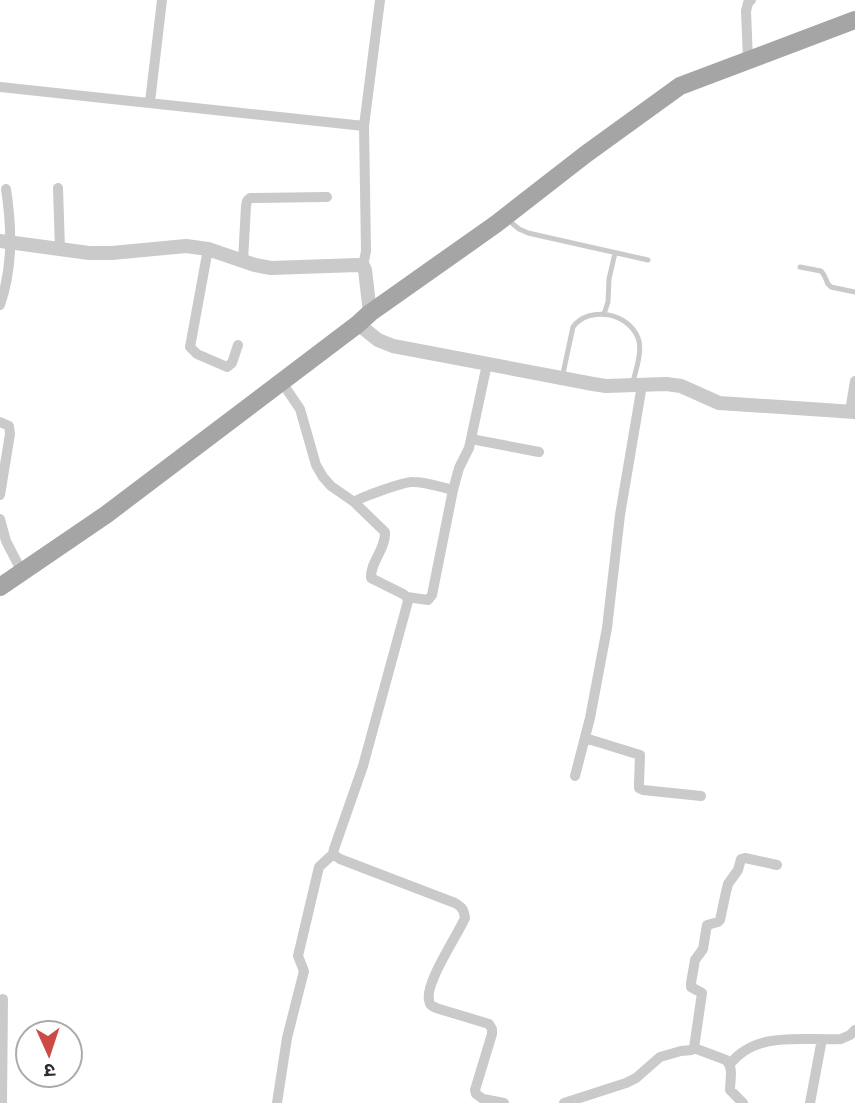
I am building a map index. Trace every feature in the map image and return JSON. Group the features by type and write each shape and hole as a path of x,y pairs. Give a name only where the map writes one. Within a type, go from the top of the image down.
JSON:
{"main road":[{"path":"0,587 107,514 364,318 680,86 855,20"}],"street":[{"path":"150,102 162,0"},
{"path":"380,0 364,126 366,251 362,266 365,271 364,318 385,344 607,386 681,386 719,403 733,405 853,411 855,381"},
{"path":"748,1 748,60"},
{"path":"0,87 364,126"},
{"path":"58,188 60,249"},
{"path":"0,305 8,272 6,242 10,211 6,189"},
{"path":"243,261 246,206 250,198 327,197"},
{"path":"6,242 89,253 186,246 271,268 362,266"},
{"path":"208,250 190,347 197,354 227,367 233,363 238,345"},
{"path":"281,382 300,410 316,465 323,477 354,502 385,533 385,541 370,578 407,597 428,600 432,595 453,490 459,468 469,448 487,364"},
{"path":"575,776 607,628 637,385"},
{"path":"0,422 9,426 10,433 0,495"},
{"path":"471,439 539,452"},
{"path":"354,502 409,482 453,490"},
{"path":"0,519 6,541 22,572"},
{"path":"334,854 363,766 407,607 407,597"},
{"path":"585,738 640,755 639,788 701,796"},
{"path":"277,1103 287,1038 304,971 298,956 319,867 334,854"},
{"path":"334,854 340,859 462,907 465,918 439,966 431,986 429,1001 431,1006 436,1008 489,1024 492,1034 475,1090 483,1099 504,1103"},
{"path":"694,1048 702,993 691,987 691,983 696,956 703,949 707,925 719,922 728,884 738,870 741,859 777,865"},
{"path":"2,1103 3,999"},
{"path":"730,1064 740,1052 762,1042 783,1039 841,1039 853,1035"},
{"path":"810,1103 822,1039"},
{"path":"564,1103 626,1083 636,1078 660,1057 694,1048 730,1064 730,1090 743,1103"}],"lane":[{"path":"505,217 528,233 648,260"},
{"path":"604,314 615,253"},
{"path":"800,267 821,271 831,287 855,292"},
{"path":"562,378 573,327 578,321 604,314 625,322 639,340 637,385"}]}
